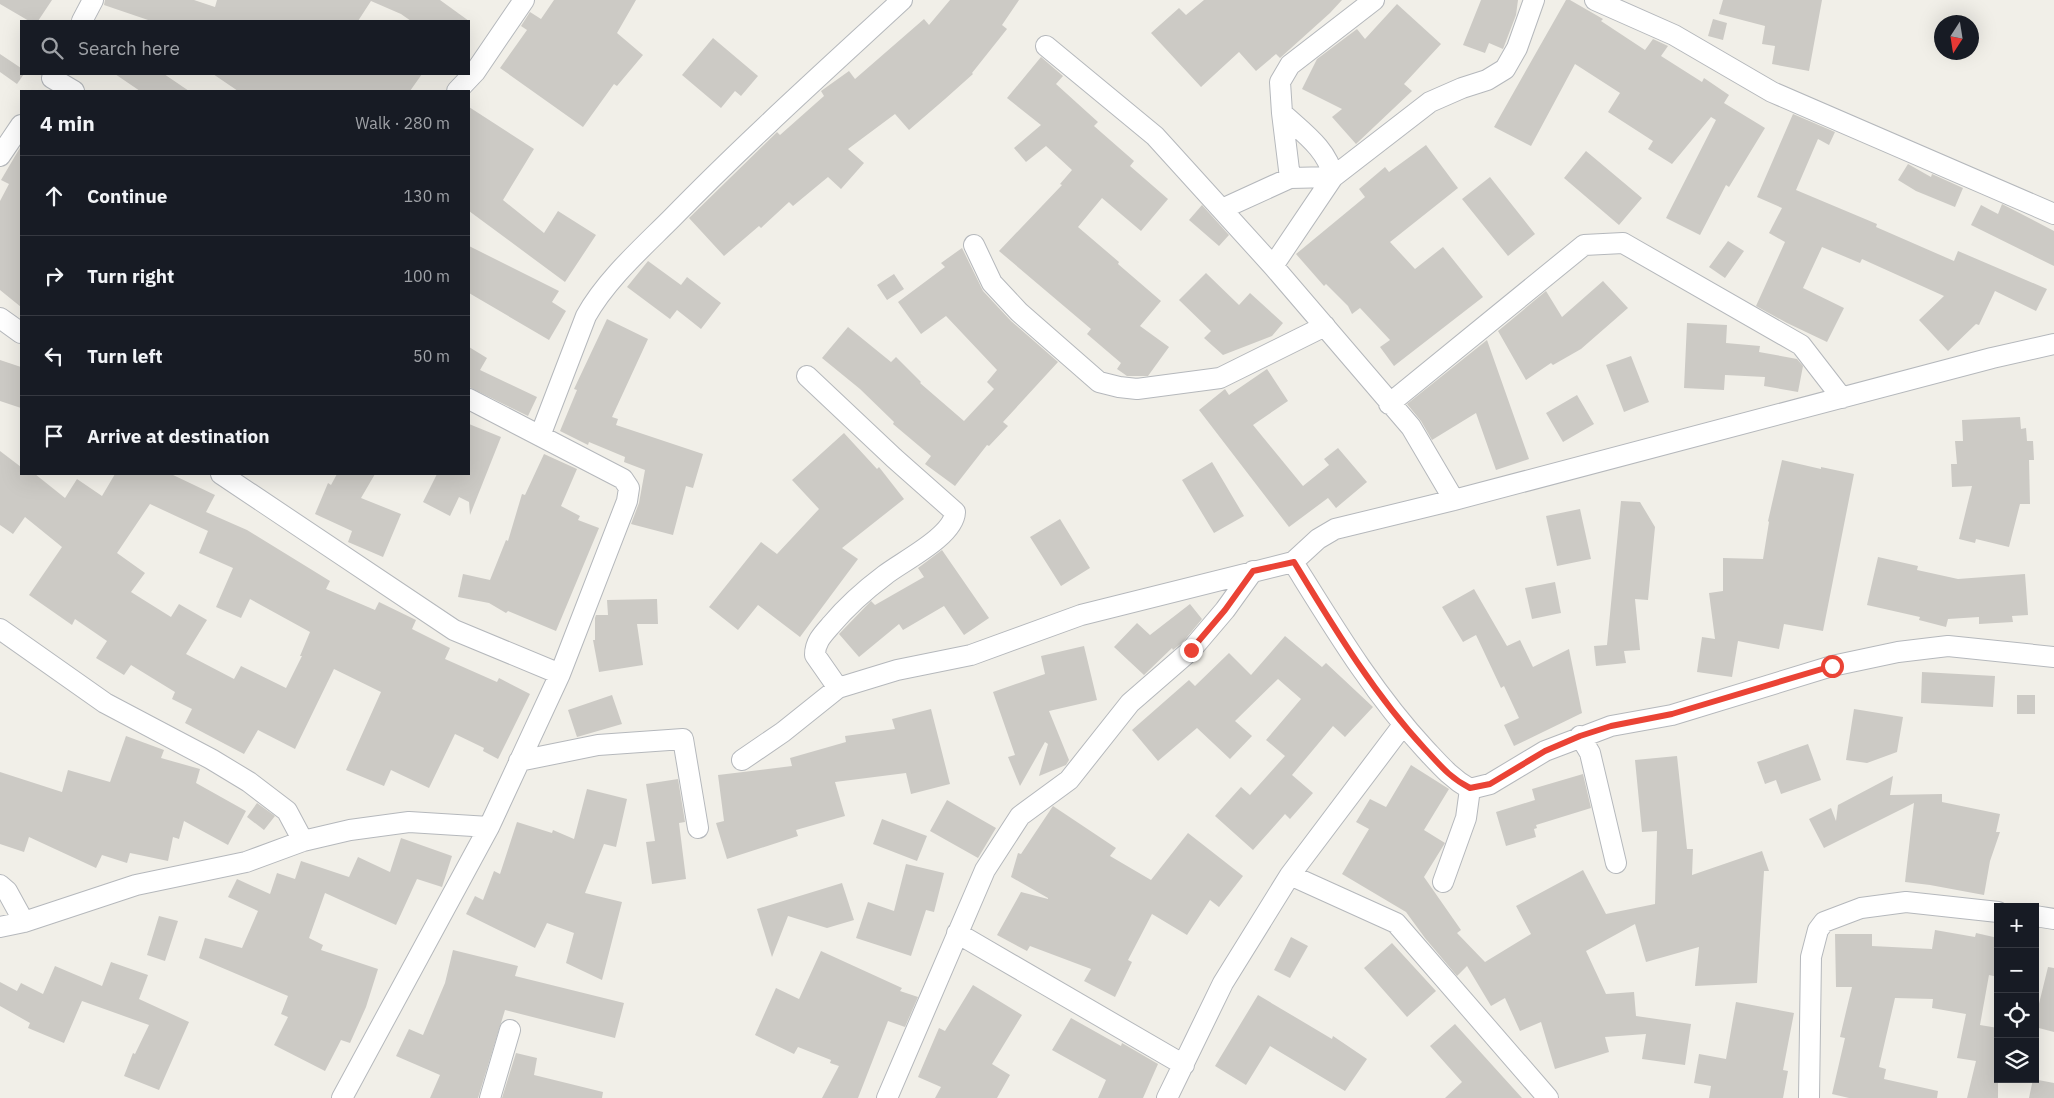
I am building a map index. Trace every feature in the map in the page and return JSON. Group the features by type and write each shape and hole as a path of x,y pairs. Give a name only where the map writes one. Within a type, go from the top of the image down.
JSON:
{"street":[{"path":"83,20 93,0"},
{"path":"458,90 474,72 524,0"},
{"path":"540,436 586,316 595,301 640,251 724,164 902,0"},
{"path":"1290,178 1280,82 1290,65 1374,0"},
{"path":"1273,266 1332,177 1430,102 1462,88 1487,80 1505,68 1517,48 1534,0"},
{"path":"1595,0 1674,35 1772,92 2054,214"},
{"path":"1046,46 1155,136 1222,209 1325,326 1389,404 1411,427 1454,500"},
{"path":"50,81 72,90"},
{"path":"1282,113 1323,153 1331,166 1332,177"},
{"path":"0,156 20,126"},
{"path":"1222,209 1290,178 1332,177"},
{"path":"1389,404 1584,245 1623,243 1801,345 1842,398"},
{"path":"974,245 992,283 1019,312 1099,382 1119,387 1138,388 1220,378 1325,326"},
{"path":"0,318 20,333"},
{"path":"742,760 783,732 838,688 897,670 971,655 1081,615 1294,562 1318,539 1335,528 1454,500 1992,358 2054,344"},
{"path":"807,376 894,458 955,512 952,523 933,542 884,575 848,605 818,641 815,655 838,688"},
{"path":"342,1098 489,827 560,674 627,501 629,488 623,479 470,400"},
{"path":"222,475 454,630 560,674"},
{"path":"1294,562 1343,642 1403,725 1454,780 1470,788 1490,784 1545,751 1580,736 1611,726 1672,714 1832,666 1898,652 1948,646 2054,657"},
{"path":"888,1098 985,870 1020,816 1069,780 1130,703 1191,650 1225,610 1253,571"},
{"path":"0,629 105,703 249,782 287,811 303,841"},
{"path":"1168,1098 1223,983 1290,875 1403,725"},
{"path":"1580,736 1590,753 1616,863"},
{"path":"519,761 598,745 683,739 698,828"},
{"path":"1443,882 1466,818 1470,788"},
{"path":"0,927 24,922 136,885 246,862 303,841 350,830 409,822 489,827"},
{"path":"1290,875 1396,923 1548,1098"},
{"path":"0,885 7,891 24,922"},
{"path":"1809,1098 1811,957 1818,930 1824,922 1861,908 1906,902 1994,912"},
{"path":"2039,917 2054,919"},
{"path":"957,933 1184,1065"},
{"path":"490,1098 510,1030"}],"building":[{"path":"0,0 52,0 39,20 27,20 0,4"},
{"path":"105,0 194,0 215,7 217,0 440,0 468,20 410,20 401,14 371,1 359,20 148,20 104,5"},
{"path":"554,0 636,0 617,33 643,55 617,86 614,84 583,127 500,68 527,30 521,26 530,12 541,19"},
{"path":"950,0 1019,0 1002,25 1007,29 973,74 945,99 909,130 895,114 848,149 864,163 841,189 828,177 793,206 789,202 761,228 759,226 724,256 689,218 777,132 780,135 824,96 821,91 849,71 855,79 924,19 929,25"},
{"path":"1204,0 1342,0 1280,58 1276,54 1256,71 1239,52 1201,87 1151,33 1179,8 1186,15"},
{"path":"1481,0 1518,0 1516,15 1503,49 1489,43 1485,53 1463,45"},
{"path":"1566,0 1570,0 1603,19 1601,21 1645,50 1653,39 1668,46 1661,56 1702,82 1704,78 1729,95 1724,103 1765,128 1729,187 1726,185 1700,235 1666,218 1716,120 1711,117 1672,164 1648,149 1653,141 1608,112 1620,93 1575,64 1531,146 1494,127"},
{"path":"1723,0 1822,0 1809,71 1772,64 1775,46 1762,44 1765,26 1719,14"},
{"path":"1397,4 1441,44 1404,84 1412,91 1356,144 1332,117 1342,109 1302,89 1317,59 1357,29 1365,39"},
{"path":"1713,19 1727,23 1723,40 1708,36"},
{"path":"713,38 758,76 741,96 735,91 721,108 682,75"},
{"path":"0,54 20,67 20,75 23,75 17,84 0,72"},
{"path":"1041,57 1063,76 1056,84 1098,122 1094,126 1134,161 1130,166 1168,199 1141,231 1102,198 1078,227 1161,301 1140,326 1169,347 1148,376 1127,376 1117,369 1121,363 1087,334 1091,329 999,251 1062,185 1060,184 1072,170 1046,146 1026,162 1014,148 1041,125 1007,98"},
{"path":"116,75 165,75 188,90 139,90"},
{"path":"214,75 421,75 411,90 237,90"},
{"path":"470,108 534,149 503,200 544,233 558,211 596,235 565,282 470,212"},
{"path":"1793,114 1835,132 1829,145 1818,139 1796,190 1877,224 1876,227 1954,261 1958,251 2047,289 2036,311 1995,291 1979,325 1976,324 1948,351 1919,320 1944,296 1862,259 1860,263 1822,247 1803,288 1844,308 1827,342 1756,306 1785,242 1769,233 1782,208 1757,197"},
{"path":"1426,145 1458,188 1390,242 1415,269 1443,247 1483,297 1394,366 1380,347 1390,340 1360,308 1352,314 1348,306 1326,284 1324,286 1296,254 1365,197 1359,189 1385,167 1389,172"},
{"path":"20,148 20,306 0,290 0,201 9,184 1,180"},
{"path":"1586,151 1642,198 1619,225 1564,178"},
{"path":"1908,164 1931,177 1932,174 1963,188 1955,207 1916,191 1898,180"},
{"path":"1490,177 1535,234 1508,256 1462,199"},
{"path":"2002,204 2054,231 2054,266 1971,225 1981,205 1998,214"},
{"path":"1202,205 1229,235 1219,246 1189,220"},
{"path":"1728,241 1744,251 1725,278 1709,267"},
{"path":"470,246 559,291 552,302 566,311 549,340 470,294"},
{"path":"962,248 983,291 1011,321 1058,362 1003,422 1008,426 989,446 987,445 955,486 925,464 931,456 893,424 894,422 860,389 822,358 848,327 891,362 896,357 920,383 964,421 994,389 987,382 997,370 946,316 921,334 898,302 945,267 941,263"},
{"path":"648,261 681,285 687,277 721,303 701,329 677,310 670,319 627,287"},
{"path":"1206,273 1239,305 1250,293 1283,323 1272,336 1223,355 1204,338 1211,331 1179,300"},
{"path":"894,274 904,289 887,300 877,285"},
{"path":"1603,281 1628,308 1581,349 1553,365 1551,363 1526,380 1498,331 1546,291 1562,317"},
{"path":"607,319 648,339 612,417 618,419 616,425 703,454 693,488 686,486 673,535 631,524 639,503 645,470 624,462 625,457 589,442 588,445 560,431 577,390 574,389"},
{"path":"1687,323 1727,325 1726,343 1760,346 1759,352 1797,359 1803,366 1798,392 1764,386 1765,377 1725,375 1724,390 1684,388"},
{"path":"1487,340 1529,459 1496,470 1476,413 1432,440 1421,421 1407,404"},
{"path":"470,348 487,358 480,370 537,397 528,416 470,387"},
{"path":"1631,356 1649,402 1624,412 1606,365"},
{"path":"0,360 20,367 20,408 0,401"},
{"path":"1267,369 1288,401 1253,425 1303,486 1329,465 1324,459 1338,448 1367,482 1336,508 1328,498 1289,527 1199,410 1225,389 1229,395"},
{"path":"1577,395 1594,424 1563,442 1546,413"},
{"path":"2020,417 2021,429 2026,428 2027,441 2033,441 2034,460 2029,460 2030,504 2020,504 2009,547 1976,539 1975,543 1959,539 1972,486 1952,487 1951,464 1957,464 1955,441 1963,441 1962,420"},
{"path":"470,424 501,437 470,515 469,502 459,497 450,516 423,502 436,475 470,475"},
{"path":"844,433 877,469 879,467 904,499 842,548 858,559 800,637 758,605 738,630 709,607 761,542 777,554 819,509 792,480"},
{"path":"0,451 20,466 20,475 36,475 65,498 77,479 102,496 114,475 173,475 215,495 206,512 247,530 330,581 326,589 375,610 379,602 416,620 412,629 450,648 445,659 497,682 499,678 530,694 498,759 483,751 484,748 455,734 429,788 391,770 384,786 346,770 381,692 334,669 295,749 258,730 244,754 185,723 192,709 172,699 175,692 131,665 124,675 96,658 107,641 75,619 72,625 29,595 62,547 25,517 13,534 0,525","holes":["150,504 208,531 199,553 233,568 216,607 241,618 250,599 310,632 300,656 302,656 286,688 241,666 234,679 186,654 207,620 179,604 171,617 131,592 145,573 117,553"]},
{"path":"544,454 577,469 561,506 580,516 578,520 599,528 556,631 508,611 506,613 489,603 458,597 463,574 490,580 506,540 508,541 522,494 525,495"},
{"path":"1782,460 1854,474 1823,631 1784,624 1779,649 1738,641 1732,677 1697,672 1702,637 1715,639 1709,593 1723,591 1723,558 1763,559 1768,521"},
{"path":"1212,462 1244,516 1214,533 1182,480"},
{"path":"336,475 374,475 361,498 401,514 383,557 348,542 352,531 315,514 328,483 331,485"},
{"path":"1621,501 1640,502 1655,527 1648,600 1635,599 1640,650 1624,651 1626,663 1596,666 1594,646 1607,645"},
{"path":"1580,509 1591,559 1557,566 1546,516"},
{"path":"1060,519 1090,568 1061,586 1030,537"},
{"path":"942,550 989,618 964,635 944,606 903,630 899,624 859,657 839,634 871,601 875,605 924,577 918,568"},
{"path":"1878,557 1918,566 1917,570 1958,579 2025,574 2028,615 2012,616 2013,622 1979,624 1979,617 1948,619 1946,627 1919,620 1920,617 1867,605"},
{"path":"1555,582 1561,613 1532,619 1525,588"},
{"path":"1474,589 1507,646 1520,640 1533,667 1569,649 1582,713 1514,746 1504,725 1519,718 1504,686 1501,688 1476,635 1463,642 1442,607"},
{"path":"657,599 658,624 637,624 643,665 599,672 593,640 595,640 595,618 596,615 608,615 607,600"},
{"path":"1190,604 1202,619 1183,642 1173,650 1172,648 1144,675 1114,647 1137,623 1150,635"},
{"path":"1285,636 1322,667 1326,663 1373,707 1345,737 1333,726 1292,775 1313,793 1290,819 1285,814 1253,850 1215,816 1241,787 1250,795 1285,756 1266,740 1301,699 1278,679 1235,721 1252,736 1230,759 1197,728 1158,761 1132,730 1189,680 1195,686 1229,653 1251,675"},
{"path":"1084,646 1097,700 1049,711 1069,760 1066,765 1039,776 1048,744 1045,742 1020,786 1008,757 1015,755 993,692 1045,674 1041,656"},
{"path":"1922,672 1995,676 1993,707 1921,703"},
{"path":"612,695 622,724 577,737 568,710"},
{"path":"2017,695 2035,695 2035,714 2017,714"},
{"path":"931,709 950,784 911,794 906,773 835,782 845,816 796,830 798,836 727,859 716,823 724,821 718,775 792,766 790,758 846,742 845,736 895,729 892,719"},
{"path":"1854,709 1903,717 1897,752 1867,763 1846,760"},
{"path":"126,736 164,750 161,758 200,769 196,783 246,811 228,845 184,821 179,839 173,837 168,861 130,853 127,863 102,855 96,868 29,837 24,852 0,844 0,772 62,792 68,770 110,782"},
{"path":"1808,744 1821,780 1781,794 1776,780 1765,784 1757,762"},
{"path":"1677,756 1687,849 1693,849 1692,875 1762,851 1769,871 1764,871 1757,983 1695,986 1699,947 1646,962 1635,924 1586,951 1606,994 1634,992 1636,1016 1691,1024 1685,1065 1642,1059 1646,1034 1605,1037 1609,1052 1555,1069 1541,1022 1520,1031 1505,998 1491,1006 1467,966 1457,976 1406,912 1342,874 1369,829 1356,822 1370,799 1386,807 1411,765 1449,789 1424,830 1445,843 1424,877 1461,930 1457,933 1485,962 1531,934 1516,906 1583,870 1606,914 1655,904 1657,831 1642,832 1635,760"},
{"path":"1583,774 1591,808 1536,825 1537,828 1534,829 1536,837 1506,846 1496,812 1535,800 1532,789"},
{"path":"1893,776 1890,795 1942,794 1942,802 2000,814 1996,832 2000,832 1990,861 1984,895 1905,882 1914,803 1824,848 1809,819 1831,808 1836,821 1838,805"},
{"path":"678,779 685,822 679,823 686,879 652,884 646,842 655,841 646,784"},
{"path":"587,789 627,799 616,847 604,844 585,893 622,902 602,980 566,963 574,933 547,923 535,948 466,914 475,896 483,900 494,871 500,874 517,822 552,833 553,830 574,839"},
{"path":"947,800 996,828 978,858 930,831"},
{"path":"257,803 275,816 264,830 247,817"},
{"path":"1053,806 1116,848 1110,856 1151,880 1188,833 1243,876 1219,907 1210,900 1187,935 1152,914 1128,960 1132,962 1115,997 1084,981 1091,969 1030,946 1027,951 997,935 1021,892 1048,899 1011,877 1018,853 1021,854"},
{"path":"882,819 927,836 917,861 873,844"},
{"path":"401,838 452,856 442,887 417,879 396,925 325,893 309,938 323,945 321,950 378,969 366,1007 350,1043 341,1040 325,1071 274,1045 288,1017 281,1014 288,996 199,958 205,938 242,948 258,911 228,897 237,879 270,894 277,873 295,879 301,861 349,877 358,857 390,872"},
{"path":"906,864 944,873 934,912 926,910 911,956 856,938 868,902 894,911"},
{"path":"842,883 854,920 827,928 788,916 772,957 757,909"},
{"path":"159,916 178,921 165,961 147,955"},
{"path":"1935,930 1975,937 1976,933 1994,937 1994,976 1989,975 1980,1025 1994,1027 1994,1083 1998,1083 1998,1098 1967,1098 1976,1061 1957,1058 1966,1014 1932,1008 1933,999 1895,998 1879,1067 1886,1069 1884,1079 1938,1091 1937,1098 1849,1098 1832,1094 1845,1038 1840,1037 1852,987 1836,987 1835,934 1872,934 1872,946 1932,949"},
{"path":"1291,937 1308,946 1290,978 1274,970"},
{"path":"1392,943 1436,991 1407,1017 1364,968"},
{"path":"453,950 518,966 515,976 624,1003 615,1038 505,1010 478,1098 430,1098 440,1075 396,1056 409,1029 423,1035 445,983"},
{"path":"821,951 902,988 900,991 918,997 905,1027 888,1021 858,1098 822,1098 839,1066 830,1063 831,1060 798,1047 794,1054 755,1035 776,988 799,999"},
{"path":"111,962 148,975 139,999 189,1022 159,1090 124,1076 133,1053 135,1054 149,1025 82,1001 64,1043 28,1028 30,1023 0,1006 0,982 17,991 21,983 43,994 55,966 102,986"},
{"path":"2048,967 2054,968 2054,1032 2039,1028 2039,1004"},
{"path":"973,985 1022,1015 992,1064 1010,1075 997,1098 935,1098 941,1087 918,1077 939,1028 945,1031"},
{"path":"1258,995 1332,1039 1333,1036 1367,1059 1345,1091 1270,1046 1246,1085 1215,1066"},
{"path":"1736,1002 1794,1013 1783,1070 1788,1071 1783,1098 1709,1098 1711,1086 1694,1083 1699,1054 1726,1059"},
{"path":"1071,1018 1121,1046 1122,1043 1158,1064 1143,1098 1098,1098 1106,1080 1052,1050"},
{"path":"1455,1024 1522,1098 1445,1098 1462,1082 1430,1046"},
{"path":"516,1053 537,1058 534,1075 603,1092 602,1098 502,1098"},
{"path":"2039,1080 2054,1083 2054,1098 2029,1098 2032,1083 2039,1083"}],"route":[{"path":"1191,650 1225,610 1253,571 1294,562 1343,642 1403,725 1454,780 1470,788 1490,784 1545,751 1580,736 1611,726 1672,714 1832,666"}]}
